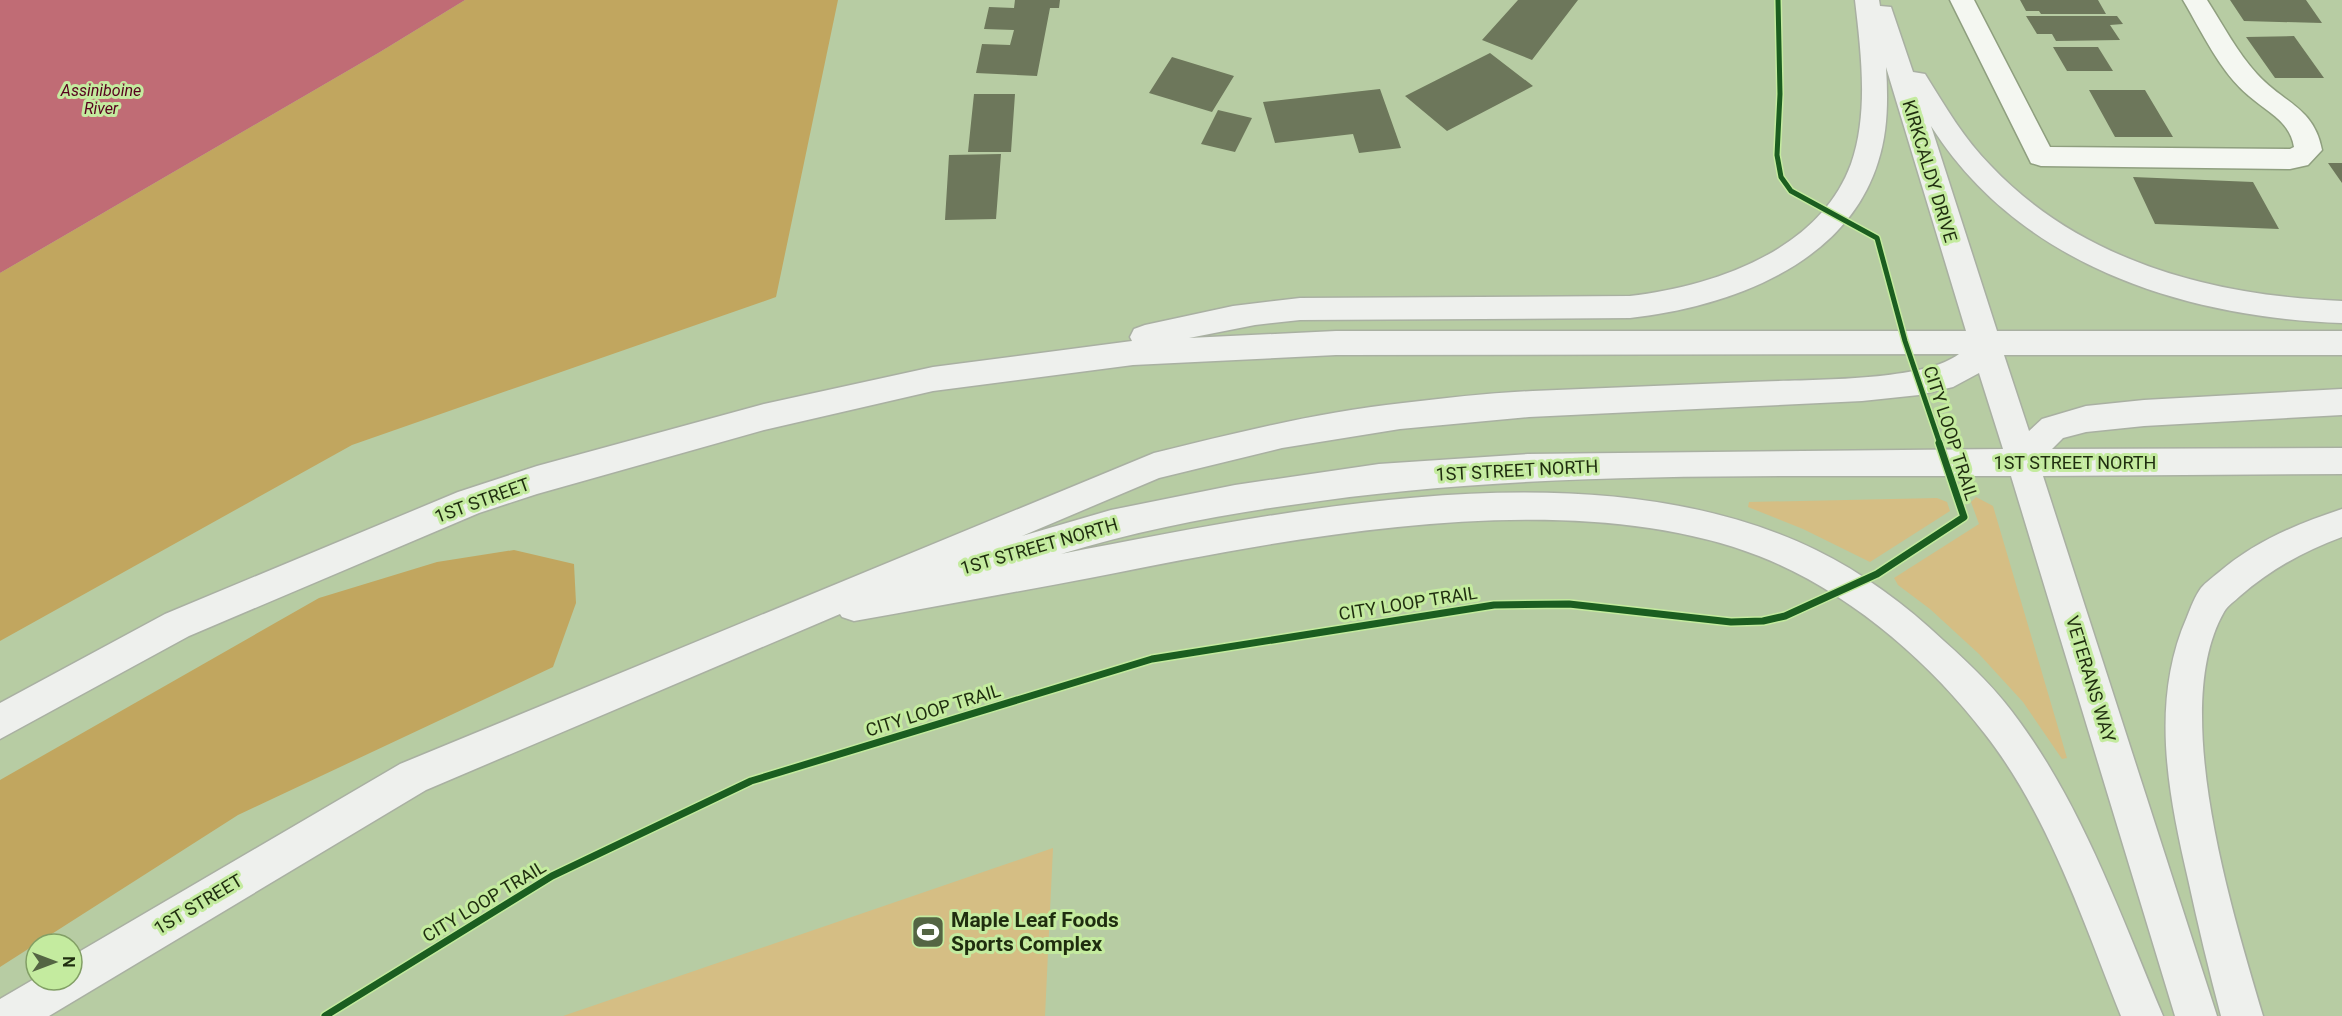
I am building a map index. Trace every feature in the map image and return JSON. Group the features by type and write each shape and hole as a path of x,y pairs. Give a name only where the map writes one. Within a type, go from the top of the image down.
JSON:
{"main road":[{"path":"997,371 1233,316 1320,308 1632,307 1687,298 1743,280 1783,260 1815,236 1836,216 1864,164 1872,134 1871,46 1867,0"},
{"name":"KIRKCALDY DRIVE","path":"1878,0 1983,343"},
{"path":"1883,0 1916,79 1941,123 1971,162 2007,198 2048,228 2089,252 2148,278 2201,295 2239,304 2306,312 2342,312"},
{"path":"997,371 1133,353 1336,343 1905,340 1983,343 2342,343"},
{"path":"716,649 1154,466 1282,435 1400,416 1528,404 1862,389 1918,383 1942,378 1963,368 1975,359 1983,343"},
{"name":"VETERANS WAY","path":"1983,343 2024,462 2196,1016"},
{"name":"1ST STREET","path":"0,722 177,625 470,502 537,480 764,417 933,379 997,371"},
{"path":"2024,462 2037,443 2053,428 2086,419 2144,412 2342,402"},
{"name":"1ST STREET NORTH","path":"716,649 820,612 1111,524 1235,499 1379,478 1528,467 2342,461"},
{"path":"820,612 1008,579 1191,543 1312,524 1407,513 1500,507 1560,507 1640,512 1707,525 1776,548 1849,586 1939,659 1991,713 2035,777 2083,873 2142,1016"},
{"path":"2242,1016 2195,830 2186,772 2182,704 2192,652 2212,601 2250,565 2300,537 2342,523"},
{"name":"1ST STREET","path":"84,972 413,777 716,649"},
{"name":"1ST STREET","path":"10,1016 51,992"}],"lane":[{"path":"1962,0 2041,156 2290,159 2304,154 2308,150 2307,140 2298,122 2280,104 2248,81 2195,0"}],"shaded area":[{"path":"465,0 838,0 776,297 352,445 0,641 0,273 380,52"},
{"path":"1976,497 1993,506 2067,758 2062,759 2023,702 1979,654 1930,609 1898,585 1894,578 1979,524 1971,502"},
{"path":"1937,498 1947,502 1950,511 1870,562 1803,529 1748,507 1749,502"},
{"path":"514,550 574,564 576,603 553,667 238,815 55,932 24,932 24,952 0,967 0,780 319,598 437,562"},
{"name":"Maple Leaf Foods Sports Complex","path":"1053,848 1045,1016 563,1016"}],"water":[{"name":"Assiniboine River","path":"0,0 465,0 380,52 0,273"}],"building":[{"path":"1015,0 1060,0 1059,8 1050,8 1037,76 976,73 982,44 1010,45 1014,30 984,29 989,7 1014,8"},
{"path":"1518,0 1578,0 1532,60 1482,40"},
{"path":"2020,0 2098,0 2106,14 2041,14 2039,11 2026,11"},
{"path":"2230,0 2306,0 2322,23 2244,21"},
{"path":"2026,16 2117,16 2123,24 2110,25 2120,40 2056,41 2052,34 2037,34"},
{"path":"2294,36 2324,78 2275,78 2246,37"},
{"path":"2053,47 2098,47 2113,71 2067,71"},
{"path":"1490,53 1533,86 1447,131 1405,96"},
{"path":"1172,57 1234,76 1212,112 1149,93"},
{"path":"1380,89 1401,148 1359,153 1353,134 1275,143 1263,102"},
{"path":"2089,90 2145,90 2173,137 2115,137"},
{"path":"974,94 1015,94 1011,152 968,152"},
{"path":"1218,110 1252,118 1235,152 1201,144"},
{"path":"1001,154 996,219 945,220 949,155"},
{"path":"2328,163 2342,163 2342,183"},
{"path":"2133,177 2253,182 2279,229 2155,224"}],"cycle path":[{"name":"CITY LOOP TRAIL","path":"325,1016 552,876 751,781 1152,659 1494,605 1569,604 1731,622 1763,621 1785,616 1877,574 1964,517 1905,341 1877,238 1791,191 1781,177 1777,155 1780,94 1778,0"}],"place":[{"name":"Maple Leaf Foods Sports Complex","path":"928,932"}]}
